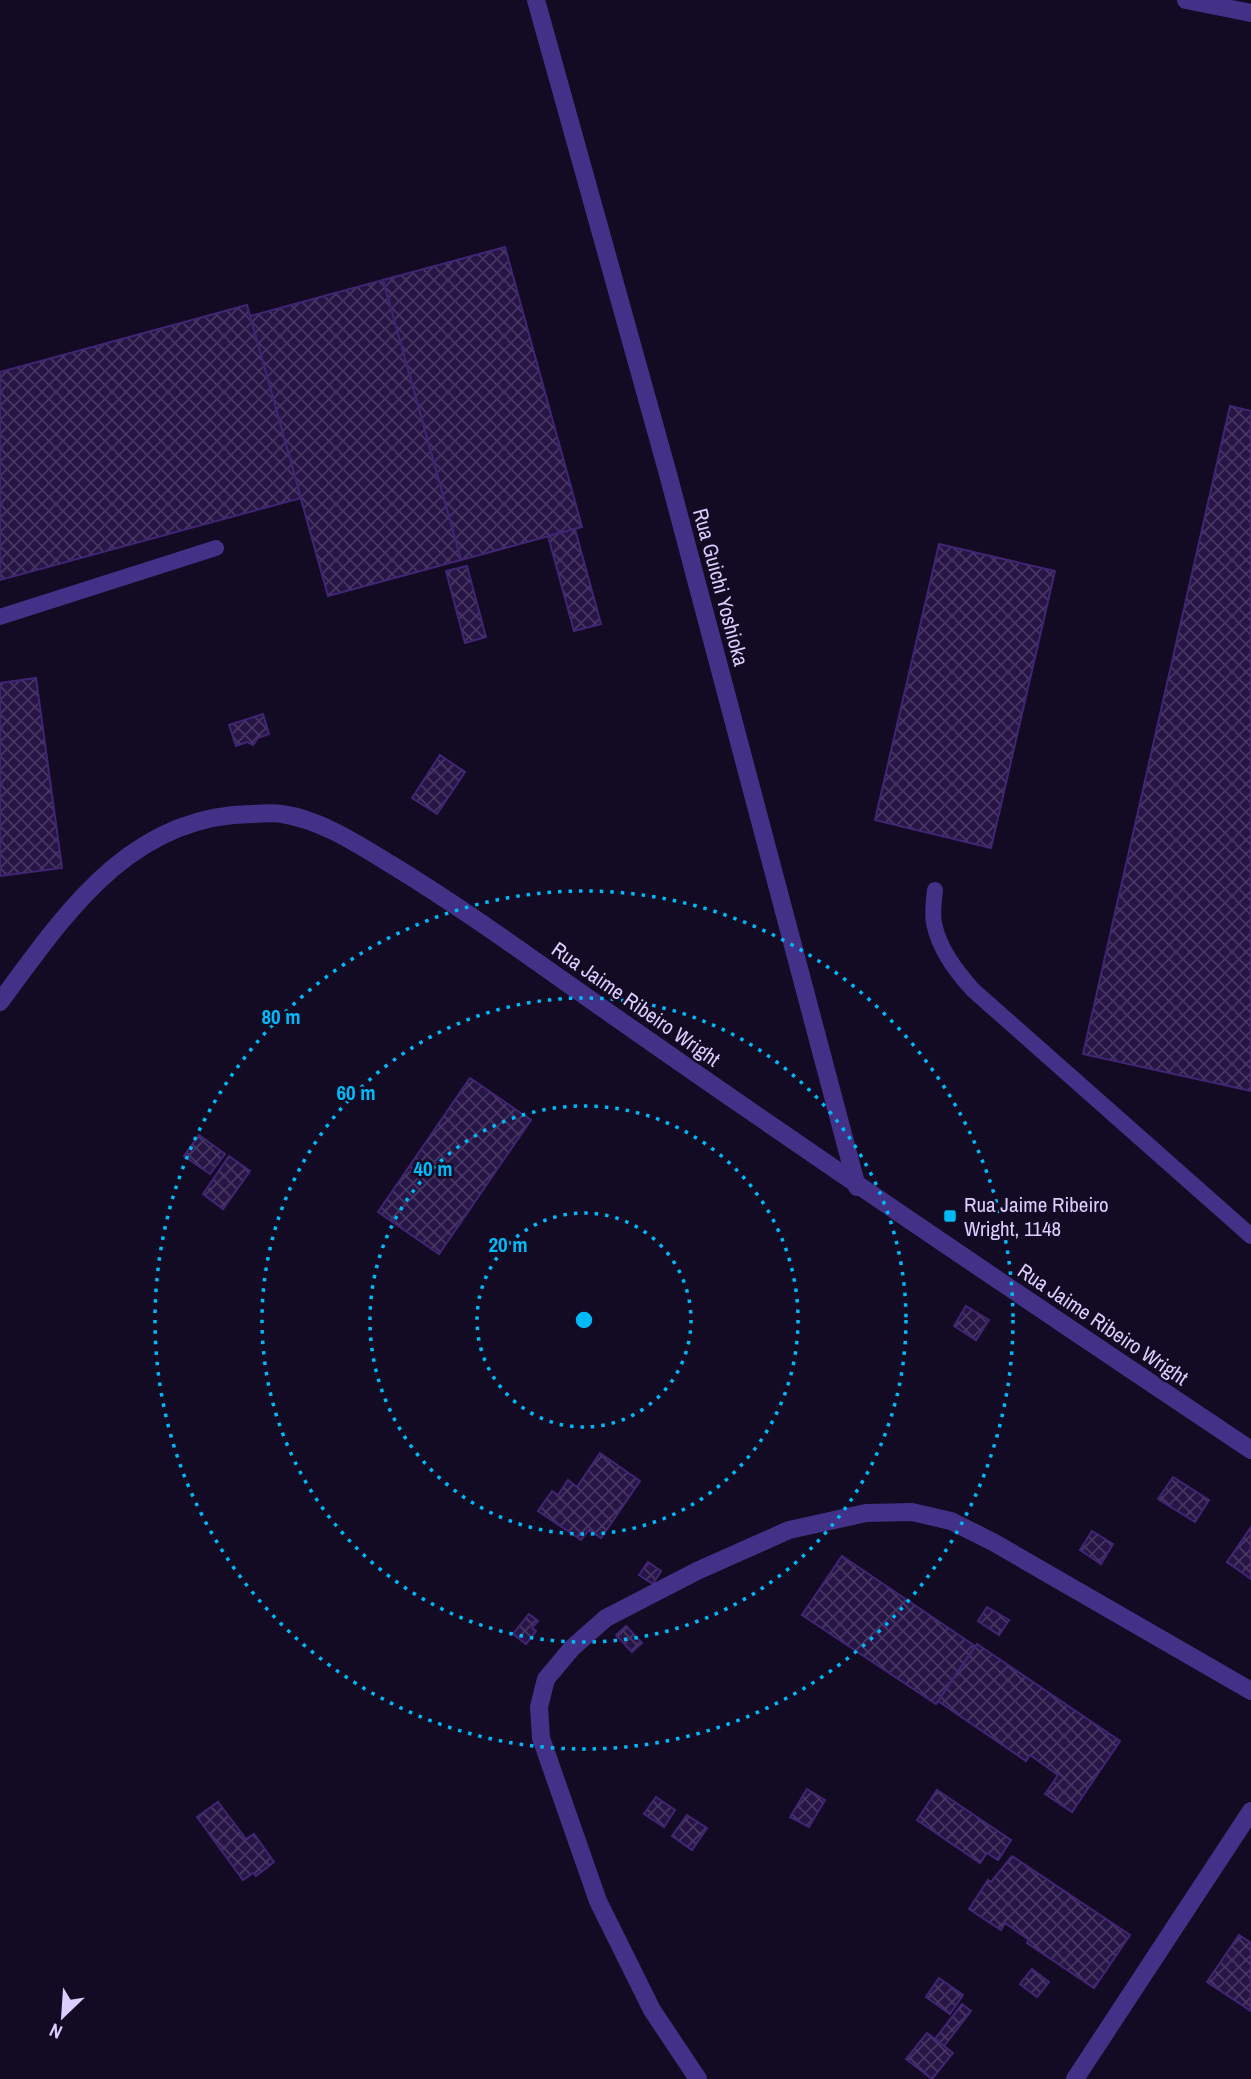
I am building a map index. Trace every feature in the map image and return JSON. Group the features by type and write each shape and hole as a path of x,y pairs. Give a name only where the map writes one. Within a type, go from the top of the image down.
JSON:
{"street":[{"name":"Rua Guichi Yoshioka","path":"536,0 668,474 857,1187"},
{"path":"1186,0 1251,13"},
{"name":"Rua Jaime Ribeiro Wright","path":"0,1002 47,939 91,888 127,857 166,832 202,819 238,814 282,814 329,829 440,894 857,1187 1251,1450"},
{"path":"698,2079 652,2010 598,1901 541,1738 539,1707 546,1679 572,1648 606,1618 697,1571 789,1530 866,1513 912,1512 951,1521 993,1542 1251,1691"},
{"path":"1075,2079 1251,1811"}],"lane":[{"path":"0,617 216,548"},
{"path":"935,890 933,921 941,944 957,972 972,990 1251,1236"}],"building":[{"path":"505,247 582,527 461,560 383,280"},
{"path":"383,280 461,560 328,596 250,316"},
{"path":"247,305 301,498 0,580 0,372"},
{"path":"1230,406 1251,411 1251,1091 1083,1054"},
{"path":"575,529 601,624 574,631 548,536"},
{"path":"939,544 1055,571 991,848 875,820"},
{"path":"467,566 486,637 465,643 446,571"},
{"path":"36,678 62,868 0,876 0,683"},
{"path":"263,714 269,734 258,738 253,745 247,742 236,746 229,725"},
{"path":"440,755 465,772 437,814 412,798"},
{"path":"470,1078 531,1120 439,1254 378,1212"},
{"path":"199,1135 225,1154 210,1174 184,1156"},
{"path":"229,1156 250,1171 223,1209 203,1194"},
{"path":"966,1306 989,1320 976,1340 954,1326"},
{"path":"600,1453 640,1481 601,1538 589,1530 581,1540 538,1511 552,1491 558,1495 568,1480 577,1487"},
{"path":"1173,1477 1209,1500 1195,1522 1158,1499"},
{"path":"1251,1527 1251,1579 1227,1562"},
{"path":"1092,1531 1113,1544 1101,1564 1080,1550"},
{"path":"842,1556 975,1646 936,1704 802,1615"},
{"path":"648,1562 661,1571 653,1584 639,1575"},
{"path":"987,1607 1009,1620 999,1635 978,1621"},
{"path":"529,1614 538,1621 532,1628 536,1631 526,1644 513,1634"},
{"path":"626,1626 642,1643 632,1652 616,1635"},
{"path":"977,1644 1120,1741 1072,1812 1045,1794 1058,1775 1030,1755 1026,1761 938,1701"},
{"path":"807,1789 825,1800 809,1827 790,1817"},
{"path":"937,1790 1011,1840 998,1860 987,1853 980,1863 917,1820"},
{"path":"656,1797 675,1810 664,1827 644,1814"},
{"path":"218,1802 246,1839 254,1834 274,1862 256,1876 253,1873 243,1880 197,1817"},
{"path":"687,1815 707,1828 692,1850 672,1836"},
{"path":"1012,1856 1130,1935 1094,1988 1027,1943 1029,1940 1005,1923 1001,1930 969,1909 988,1880 991,1882"},
{"path":"1239,1935 1251,1943 1251,2011 1207,1982"},
{"path":"1032,1969 1049,1982 1037,1997 1020,1984"},
{"path":"939,1978 963,1995 950,2014 926,1997"},
{"path":"962,2004 971,2011 944,2046 935,2039"},
{"path":"927,2033 953,2053 932,2079 906,2059"}],"place":[{"name":"Rua Jaime Ribeiro Wright, 1148","path":"950,1216"}]}
